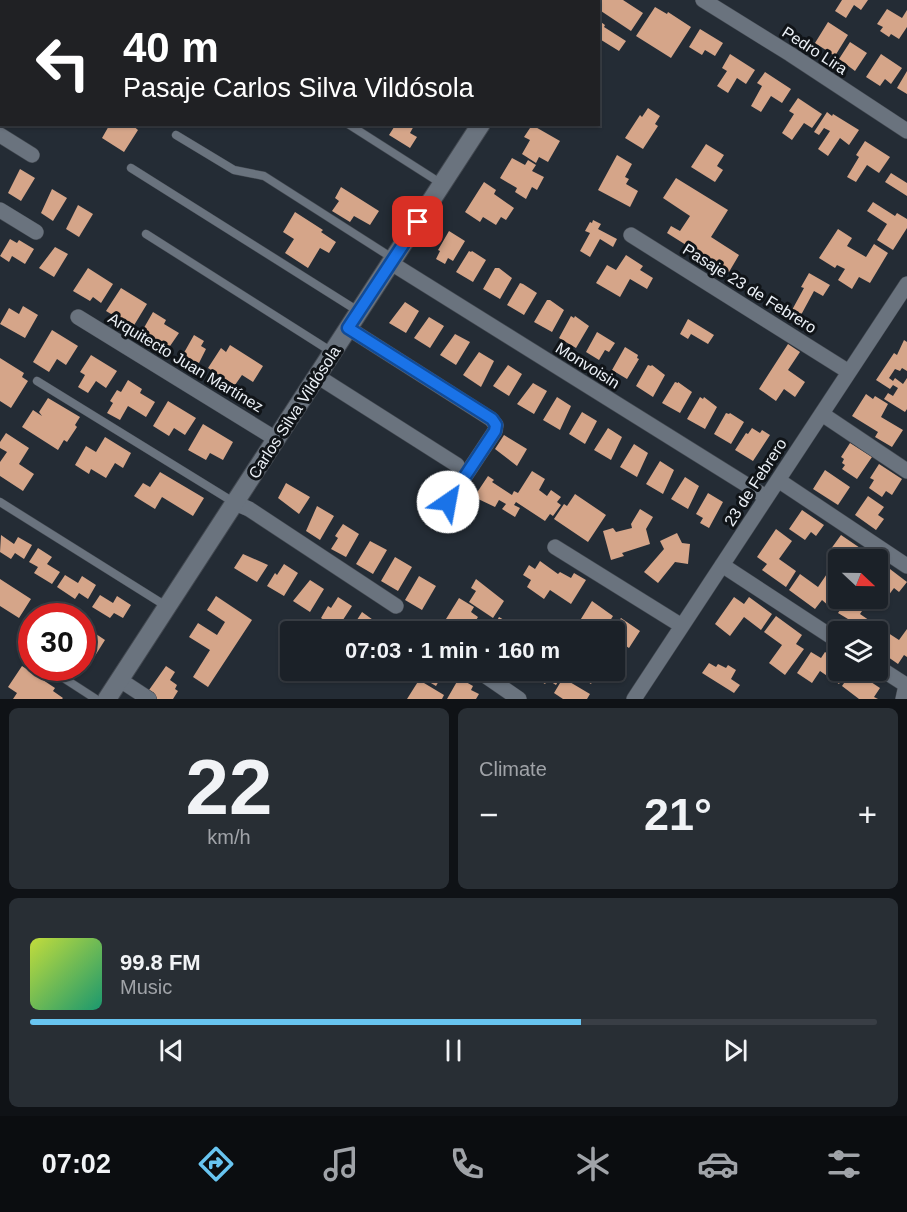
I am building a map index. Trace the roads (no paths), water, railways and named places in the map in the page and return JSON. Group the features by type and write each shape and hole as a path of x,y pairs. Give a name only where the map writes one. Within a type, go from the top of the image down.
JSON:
{"street":[{"name":"Pedro Lira","path":"703,0 907,131"},
{"name":"Carlos Silva Vildósola","path":"107,699 480,126"},
{"path":"0,135 32,155"},
{"path":"0,210 36,232"},
{"name":"Pasaje 23 de Febrero","path":"631,235 849,372"},
{"name":"Monvoisin","path":"392,261 766,497"},
{"name":"23 de Febrero","path":"634,699 907,284"},
{"name":"Arquitecto Juan Martínez","path":"78,317 276,439"},
{"path":"348,328 492,419 496,425 495,431 448,502"},
{"path":"317,376 457,465"},
{"path":"822,414 907,471"},
{"path":"778,480 907,566"},
{"path":"235,503 249,509 396,606"},
{"path":"555,547 682,626"},
{"path":"722,565 828,634"},
{"path":"888,675 905,689"},
{"path":"120,680 149,699"},
{"path":"493,681 519,699"}],"lane":[{"path":"351,126 442,184"},
{"path":"176,135 234,170 264,176 392,261"},
{"path":"131,168 359,312"},
{"path":"146,234 333,352"},
{"path":"37,381 235,503"},
{"path":"0,502 168,607"},
{"path":"68,681 96,699"}]}
